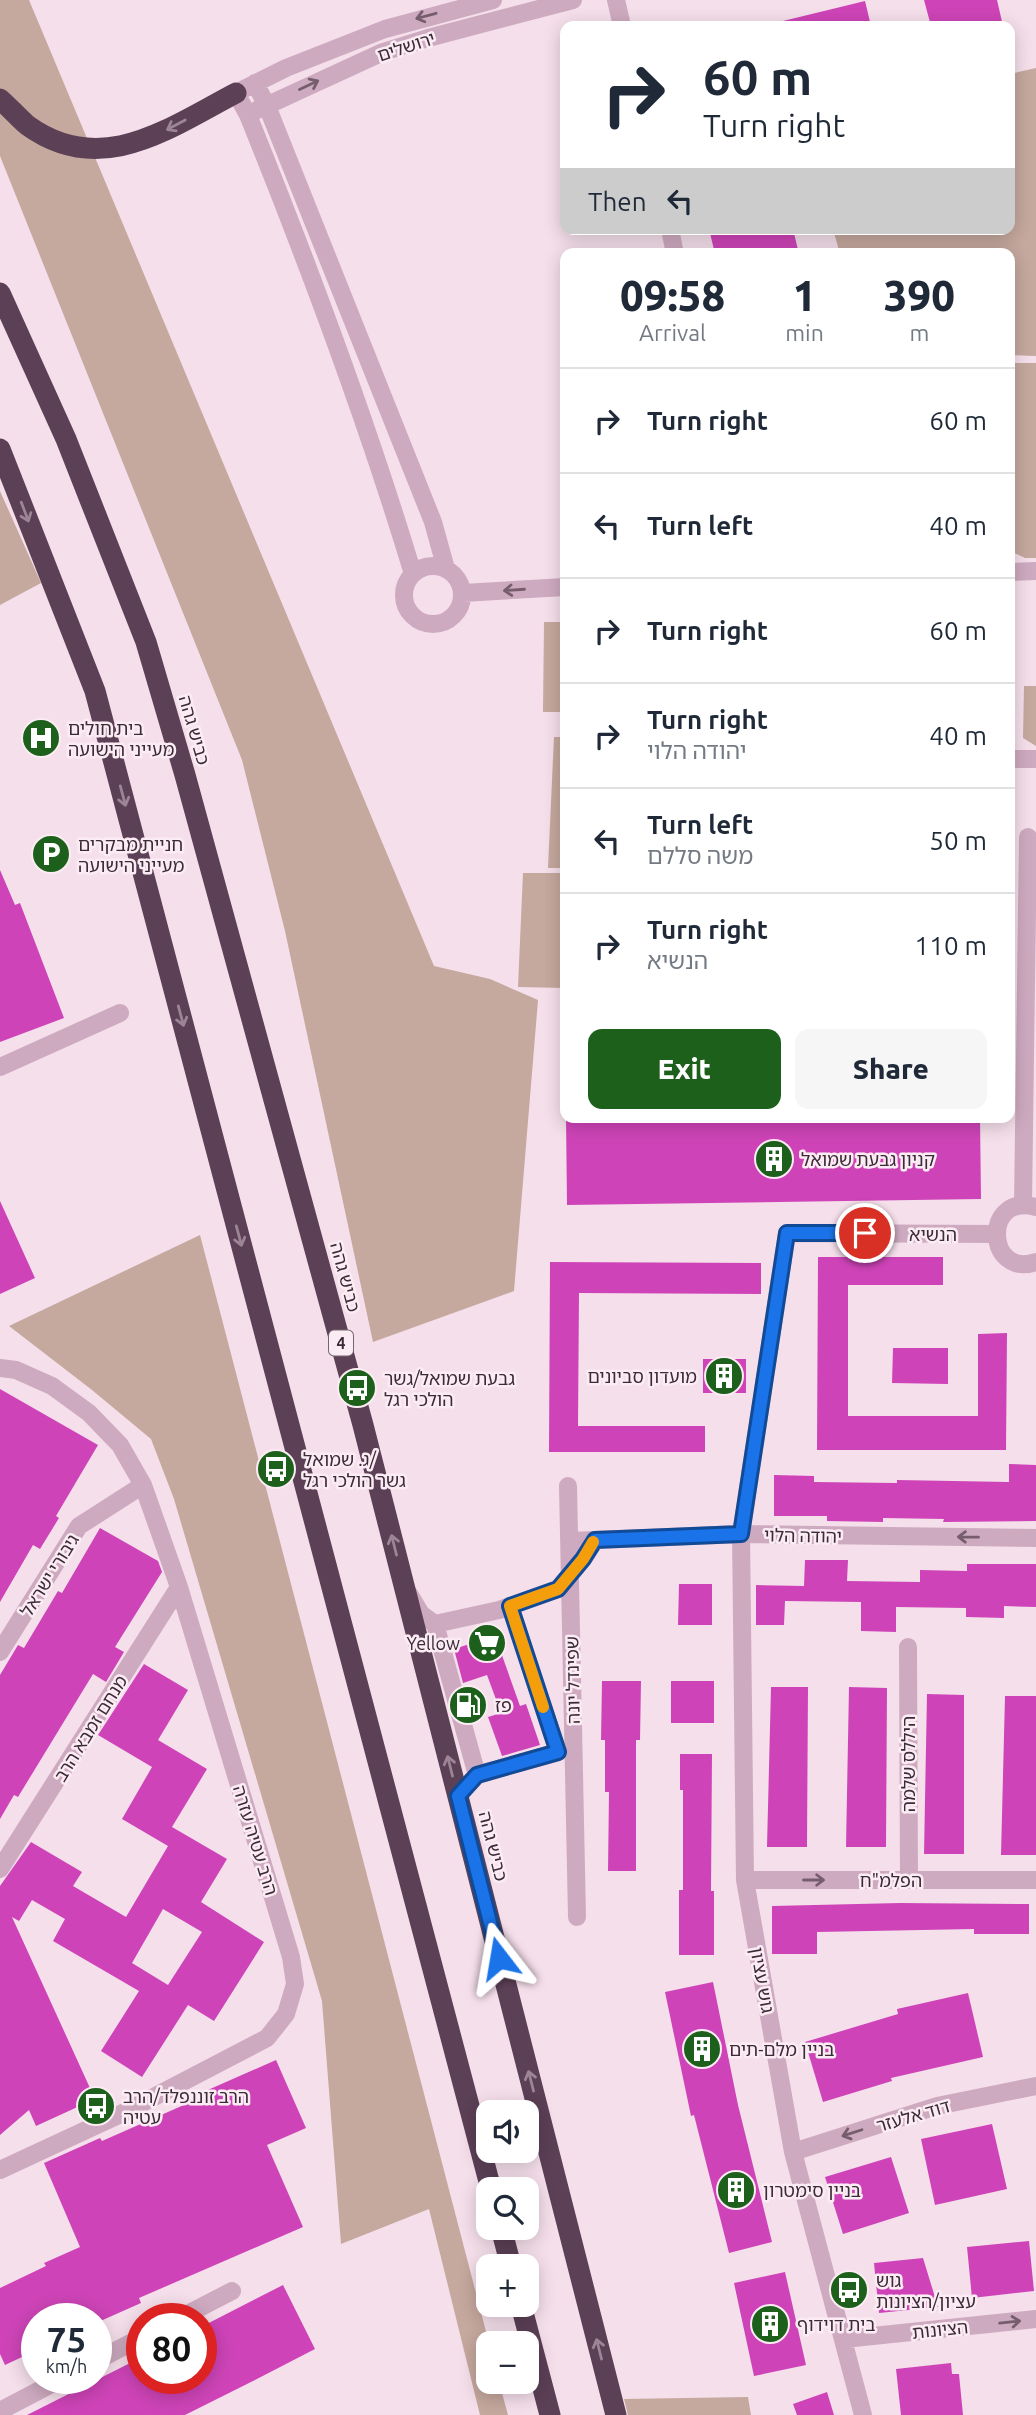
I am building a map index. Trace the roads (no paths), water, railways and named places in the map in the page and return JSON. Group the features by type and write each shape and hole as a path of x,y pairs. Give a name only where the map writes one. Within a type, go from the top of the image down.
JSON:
{"highway":[{"path":"0,99 27,124 49,138 74,147 104,149 149,139 246,88"},
{"path":"0,278 38,378"},
{"name":"כביש גהה","path":"0,293 66,439 146,642 185,775 354,1390 616,2415"},
{"path":"0,449 95,691 488,2177"},
{"path":"524,2317 550,2415"}],"street":[{"name":"ירושלים","path":"246,88 286,68 385,29 493,0"},
{"name":"ירושלים","path":"248,115 383,52 573,0"},
{"path":"616,0 621,21"},
{"path":"246,88 267,106 433,522 446,569 460,583 462,604 457,613 437,625 422,624 410,614 405,605 404,587 415,570 430,566 446,569"},
{"path":"246,88 248,115 312,273 413,574"},
{"path":"1015,572 1036,571"},
{"path":"463,593 560,587"},
{"path":"1015,759 1036,759"},
{"path":"1032,837 1029,1206 1013,1208 1001,1217 996,1234 997,1244 1006,1257 1015,1262 1036,1262"},
{"path":"0,1067 120,1013"},
{"name":"הנשיא","path":"787,1233 996,1234"},
{"name":"גוש עציון","path":"787,1233 741,1534 746,1880 793,2152 863,2415"},
{"name":"הרב עטיה עזרה","path":"0,1368 16,1370 52,1386 89,1413 120,1445 143,1485 179,1587 292,1957 295,1984 286,2014 267,2038 125,2112 0,2170"},
{"name":"גיבורי ישראל","path":"0,1652 79,1526 143,1485"},
{"name":"שפינדל יונה","path":"568,1486 577,1917"},
{"name":"יהודה הלוי","path":"570,1541 741,1534 1036,1538"},
{"path":"435,1624 510,1606 558,1589 595,1540"},
{"path":"404,1585 421,1614 435,1624 477,1775"},
{"name":"מנחם זמבא הרב","path":"0,1869 179,1587"},
{"path":"458,1796 477,1775 558,1752 510,1606"},
{"name":"היללס שלמה","path":"908,1647 909,1880"},
{"name":"הפלמ\"ח","path":"746,1880 1036,1880"},
{"name":"דוד אלעזר","path":"793,2152 937,2106 1036,2086"},
{"path":"209,2303 232,2291"},
{"name":"הציונות","path":"844,2339 1036,2319"},
{"path":"0,2411 32,2394"}],"place":[{"name":"בית חולים מעייני הישועה","path":"41,738"},
{"name":"חניית מבקרים מעייני הישועה","path":"51,854"},
{"name":"קניון גבעת שמואל","path":"774,1159"},
{"name":"מועדון סביונים","path":"724,1376"},
{"name":"גבעת שמואל/גשר הולכי רגל","path":"357,1388"},
{"name":"ג. שמואל/ גשר הולכי רגל","path":"276,1469"},
{"name":"Yellow","path":"487,1643"},
{"name":"פז","path":"468,1705"},
{"name":"בניין מלם-תים","path":"702,2049"},
{"name":"הרב זוננפלד/הרב עטיה","path":"96,2106"},
{"name":"בניין סימטרון","path":"736,2190"},
{"name":"גוש עציון/הציונות","path":"849,2290"},
{"name":"בית דוידוף","path":"770,2324"}]}
